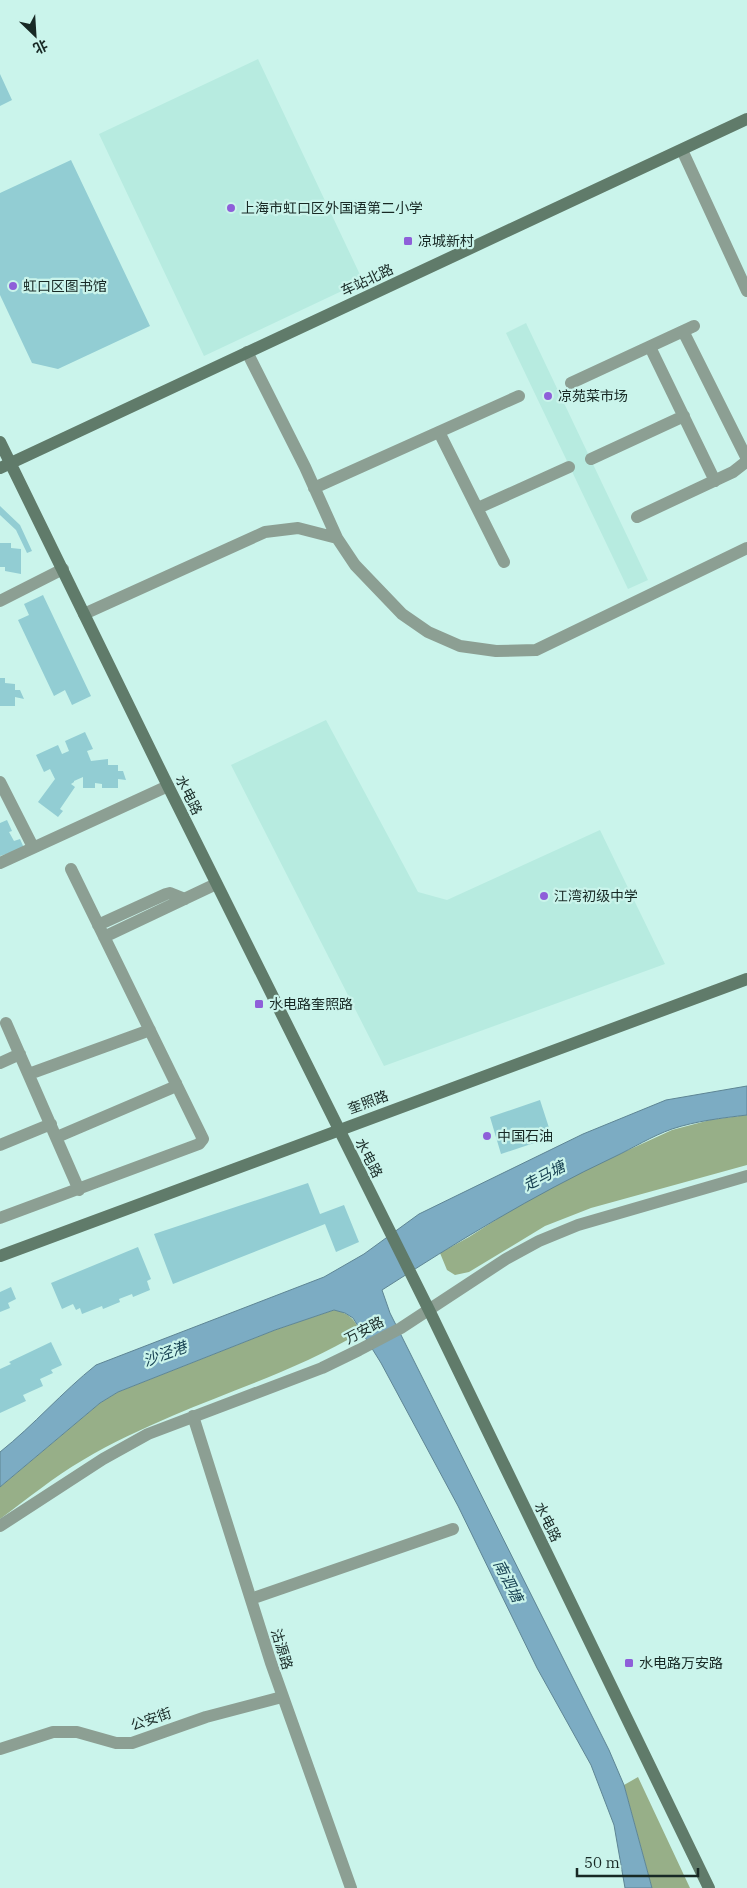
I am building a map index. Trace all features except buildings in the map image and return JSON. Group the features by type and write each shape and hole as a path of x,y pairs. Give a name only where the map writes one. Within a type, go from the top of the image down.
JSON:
{"main road":[{"name":"车站北路","path":"5,466 747,119"},
{"name":"水电路","path":"0,442 5,466 62,569 216,884 429,1310 710,1888"},
{"name":"奎照路","path":"0,1256 338,1129 747,979"}],"street":[{"path":"682,150 747,291"},
{"path":"571,384 688,329 747,460 733,472 637,517"},
{"path":"650,347 714,480"},
{"path":"247,352 337,538 355,565 402,614 428,632 460,646 496,651 536,650 747,548"},
{"path":"314,488 519,396"},
{"path":"591,459 684,416"},
{"path":"439,432 504,562"},
{"path":"478,508 569,467"},
{"path":"84,614 265,532 298,528 337,538"},
{"path":"0,600 62,569"},
{"path":"0,782 33,847"},
{"path":"0,863 168,786"},
{"path":"0,1218 200,1144 203,1138 71,869"},
{"path":"104,937 216,884"},
{"path":"98,924 170,893 185,898"},
{"path":"6,1024 79,1190"},
{"path":"29,1074 150,1030"},
{"path":"0,1063 20,1054"},
{"path":"57,1137 174,1087 176,1083"},
{"path":"0,1145 51,1124"},
{"name":"万安路","path":"0,1526 104,1459 148,1434 331,1364 360,1350 401,1328 506,1259 539,1241 578,1225 747,1176"},
{"name":"沽源路","path":"193,1416 282,1697 351,1888"},
{"path":"251,1600 453,1529"},
{"name":"公安街","path":"0,1749 53,1732 77,1732 116,1744 132,1743 206,1716 282,1697"}],"shaded area":[{"name":"上海市虹口区外国语第二小学","path":"258,59 363,281 204,356 99,134"},
{"name":"凉苑菜市场","path":"526,323 648,580 628,589 506,333"},
{"name":"江湾初级中学","path":"326,720 418,892 447,900 600,830 665,964 384,1066 231,765"},
{"path":"747,1115 747,1165 591,1208 545,1226 469,1272 455,1275 447,1270 440,1253 527,1200 574,1175 672,1130 710,1120"},
{"path":"334,1310 350,1317 361,1332 315,1357 172,1416 116,1442 62,1474 0,1519 0,1487 100,1403 118,1392 275,1330"},
{"path":"638,1777 690,1888 652,1888 624,1785"}],"water":[{"path":"747,1086 747,1115 690,1124 672,1129 650,1139 525,1203 382,1290 390,1313 609,1750 624,1785 652,1888 625,1888 614,1825 591,1765 537,1668 458,1506 381,1363 353,1318 345,1313 334,1310 275,1330 118,1392 100,1403 0,1487 0,1452 96,1365 324,1277 364,1254 419,1214 583,1134 666,1100"}],"place":[{"name":"上海市虹口区外国语第二小学","path":"231,208"},
{"name":"凉城新村","path":"408,241"},
{"name":"虹口区图书馆","path":"13,286"},
{"name":"凉苑菜市场","path":"548,396"},
{"name":"江湾初级中学","path":"544,896"},
{"name":"水电路奎照路","path":"259,1004"},
{"name":"中国石油","path":"487,1136"},
{"name":"水电路万安路","path":"629,1663"}],"water label":[{"name":"走马塘","path":"544,1176"},
{"name":"沙泾港","path":"165,1354"},
{"name":"南泗塘","path":"508,1581"}]}
